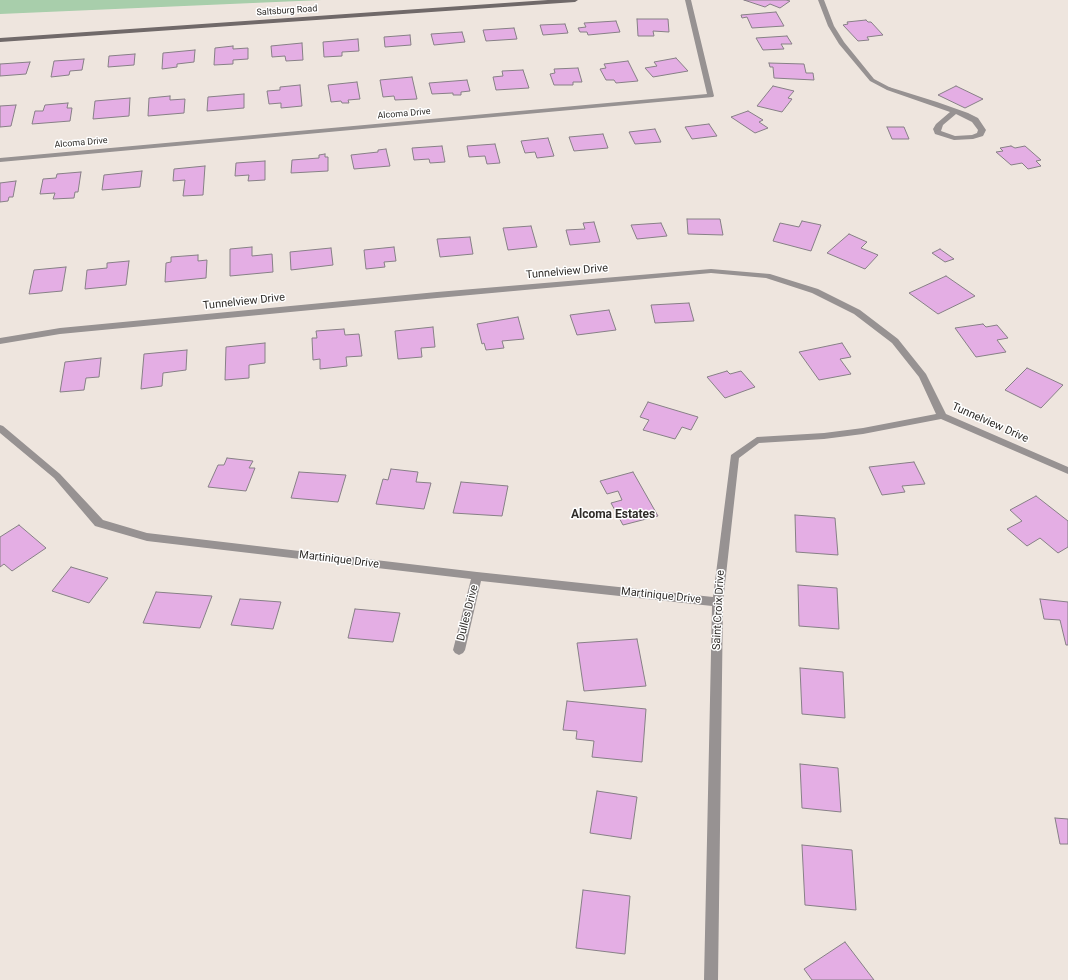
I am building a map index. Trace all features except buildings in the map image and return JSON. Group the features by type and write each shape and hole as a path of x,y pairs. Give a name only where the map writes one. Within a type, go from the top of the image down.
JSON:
{"main road":[{"name":"Saltsburg Road","path":"0,40 575,0"}],"street":[{"name":"Alcoma Drive","path":"0,160 711,96 688,0"},
{"path":"821,0 841,43 872,80 889,89 955,111 975,120 982,130 980,134 973,137 954,138 938,132 937,129 940,124 955,111"},
{"name":"Tunnelview Drive","path":"0,341 60,332 437,295 711,271 767,276 815,290 857,312 894,341 923,376 942,416 1068,471"},
{"name":"Saint Croix Drive","path":"710,980 718,602 734,457 757,440 824,436 863,431 942,416"},
{"name":"Martinique Drive","path":"0,428 57,476 99,523 147,537 477,576 718,602"},
{"name":"Dulles Drive","path":"459,650 477,576"}],"green space":[{"path":"0,0 322,0 0,14"}],"district":[{"name":"Alcoma Estates","path":"613,515"}]}
